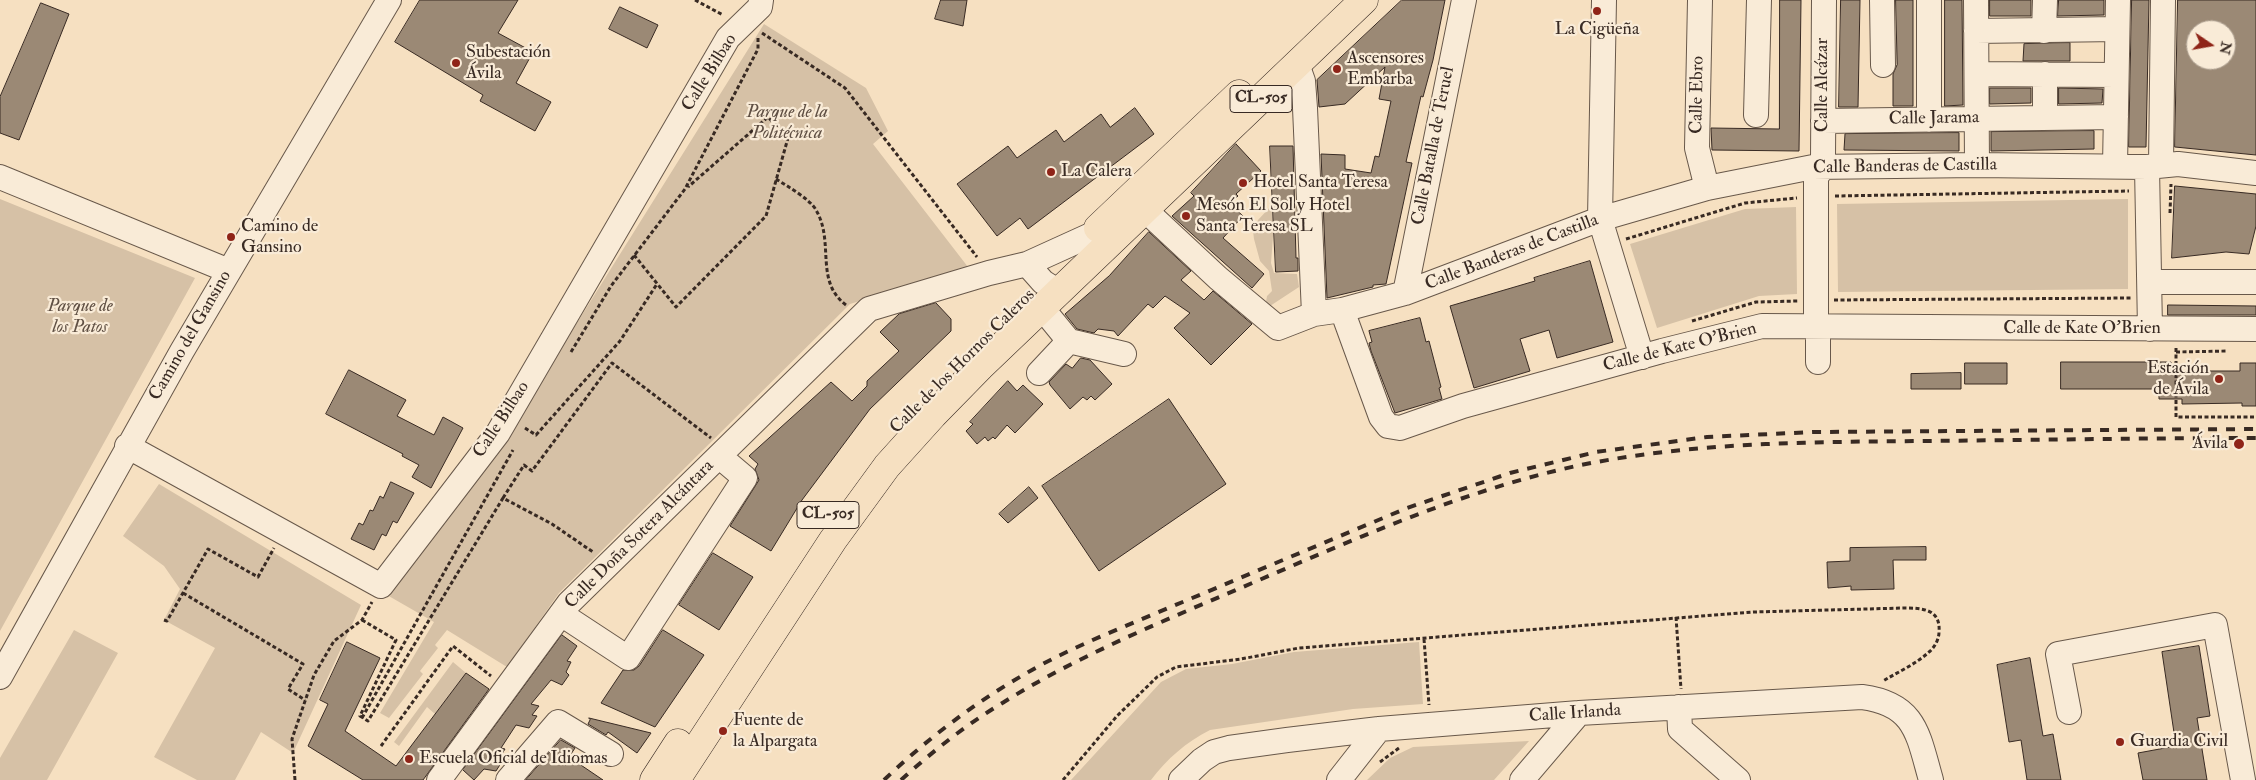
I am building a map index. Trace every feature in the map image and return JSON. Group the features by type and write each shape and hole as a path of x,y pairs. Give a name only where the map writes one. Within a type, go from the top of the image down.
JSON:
{"main road":[{"name":"Calle de los Hornos Caleros","path":"654,780 817,531 874,454 919,402 1043,286 1093,234 1338,0"},
{"name":"Calle de los Hornos Caleros","path":"676,780 833,540 887,466 1043,286 1145,210 1364,0"}],"street":[{"name":"Camino del Gansino","path":"0,677 127,446 389,0"},
{"name":"Calle Bilbao","path":"127,446 381,586 498,433 735,31 760,7 762,0"},
{"name":"Calle Batalla de Teruel","path":"1405,293 1464,0"},
{"path":"1604,0 1600,219 1642,357"},
{"name":"Calle Ebro","path":"1700,0 1697,148 1707,188"},
{"path":"1756,115 1759,0"},
{"name":"Calle Alcázar","path":"1824,0 1823,159 1826,167"},
{"path":"1882,0 1882,65"},
{"path":"1929,0 1930,120"},
{"path":"1976,0 1977,165"},
{"path":"2044,31 2045,0"},
{"path":"2115,166 2118,0"},
{"path":"2150,329 2151,282 2148,265 2163,0"},
{"path":"1976,31 2117,29"},
{"path":"1297,64 1303,81 1305,108 1314,314"},
{"path":"1976,74 2116,75"},
{"path":"2045,74 2045,118"},
{"name":"Calle Jarama","path":"1823,121 2116,116"},
{"name":"Calle Banderas de Castilla","path":"1145,210 1218,278 1278,328 1314,314 1342,310 1405,293 1600,219 1707,188 1826,167 1977,165 2154,166 2178,164 2256,173"},
{"path":"1818,362 1816,177 1826,167"},
{"path":"0,177 229,271"},
{"name":"Calle Doña Sotera Alcántara","path":"439,780 570,603 718,449 869,309 989,273 1043,286"},
{"path":"2151,282 2256,282"},
{"name":"Calle de los Hornos Caleros","path":"1043,286 1069,341"},
{"name":"Calle de Kate O'Brien","path":"1342,310 1381,417 1388,426 1400,428 1463,406 1747,328 1762,326 2256,329"},
{"path":"1039,373 1069,341 1124,354"},
{"name":"Calle Doña Sotera Alcántara","path":"561,614 628,658 746,478 718,449"},
{"path":"2069,712 2058,654 2215,625 2243,780"},
{"name":"Calle Irlanda","path":"1181,780 1202,760 1214,752 1229,748 1379,729 1579,713 1680,699 1862,697 1882,700 1899,709 1914,726 1931,780"},
{"path":"1680,699 1680,729 1736,779"},
{"path":"1522,780 1579,713"},
{"path":"507,780 558,722 611,754"},
{"path":"1339,780 1379,729"}],"path":[{"path":"695,0 735,31"},
{"path":"570,352 611,286 685,189 758,49 758,31 845,88 989,273"},
{"path":"634,255 676,307 766,216 788,138 768,117 685,189"},
{"path":"776,179 815,207 825,228 830,287 839,300 848,306"},
{"path":"2170,218 2171,183 2178,183"},
{"path":"1834,196 2133,191"},
{"path":"1618,241 1744,203 1799,197"},
{"path":"525,428 536,435 620,341 657,284"},
{"path":"1827,300 2133,298 2133,306"},
{"path":"2167,347 2176,347 2176,417 2256,417"},
{"path":"2176,352 2229,351"},
{"path":"362,718 368,721 524,465 532,471 612,363 718,449"},
{"path":"520,437 527,424"},
{"path":"362,718 515,445"},
{"path":"503,498 552,524 601,558"},
{"path":"164,620 167,621 208,549 258,577 277,543"},
{"path":"183,593 303,664 288,689 305,700"},
{"path":"1063,780 1118,716 1157,677 1176,667 1241,659 1299,648 1753,612 1925,608 1936,615 1940,624 1939,638 1930,652 1882,682"},
{"path":"1676,617 1680,699"},
{"path":"295,780 292,739 314,675 334,641 362,620 396,640 360,716 362,718"},
{"path":"1424,639 1429,708"},
{"path":"381,746 453,646 492,677"},
{"path":"391,651 398,654"}],"green space":[{"name":"Parque de la Politécnica","path":"764,24 866,88 888,131 873,144 968,267 850,304 559,593 507,667 447,630 435,645 438,648 420,671 423,674 389,718 380,713 434,622 387,595 497,455 535,390"},
{"name":"Parque de los Patos","path":"0,199 195,278 0,631"},
{"path":"2128,199 2128,289 1838,292 1837,204"},
{"path":"1271,206 1274,223 1271,263 1274,273 1297,274 1299,287 1270,306 1266,302 1267,296 1272,291 1269,271 1260,261 1253,231 1258,220"},
{"path":"1796,207 1797,294 1759,296 1657,328 1630,244 1745,209"},
{"path":"159,484 361,605 293,753 261,732 235,780 197,780 154,757 215,648 164,620 180,589 164,566 123,536"},
{"path":"74,630 118,653 47,780 0,780 0,758"},
{"path":"1419,642 1423,704 1353,709 1210,730 1178,752 1151,780 1071,780 1161,682 1186,669 1232,664 1294,652"},
{"path":"453,662 466,673 435,714 427,707 399,746 394,742"},
{"path":"1529,741 1494,780 1367,780 1390,758 1413,747"}],"building":[{"name":"Subestación Ávila","path":"420,0 518,0 498,33 533,52 516,83 551,102 535,131 480,101 483,95 395,42"},
{"path":"941,0 967,0 963,26 935,19"},
{"path":"1402,0 1445,0 1433,60 1423,97 1421,96 1406,162 1412,163 1386,284 1373,285 1373,287 1327,298 1321,154 1345,155 1345,169 1371,173 1375,156 1379,157 1391,101 1379,99 1385,67 1345,104 1319,107 1317,80"},
{"path":"1780,0 1801,0 1799,151 1712,150 1711,128 1779,129"},
{"path":"1841,0 1860,0 1858,107 1839,107"},
{"path":"1896,0 1913,0 1913,106 1893,106 1893,74 1897,65"},
{"path":"1945,0 1962,0 1963,105 1945,106"},
{"path":"1990,0 2031,0 2031,16 1990,16"},
{"path":"2059,0 2104,0 2104,15 2058,16"},
{"path":"2132,0 2149,0 2146,147 2129,147"},
{"path":"2178,0 2256,0 2256,155 2175,147"},
{"path":"41,3 69,14 19,140 0,133 0,97"},
{"path":"620,7 658,25 647,48 609,29"},
{"path":"2070,43 2070,61 2023,61 2024,44"},
{"path":"1990,88 2031,88 2031,103 1990,104"},
{"path":"2059,88 2103,89 2102,103 2059,104"},
{"name":"La Calera","path":"1135,108 1154,134 1028,229 1020,218 997,236 957,184 1008,146 1017,158 1056,130 1064,142 1101,114 1110,127"},
{"path":"2094,131 2094,149 1991,151 1991,132"},
{"path":"1959,133 1959,151 1844,150 1845,134"},
{"path":"1236,144 1261,171 1236,194 1238,196 1230,204 1243,216 1223,238 1264,274 1252,288 1172,216 1194,196 1191,193"},
{"path":"1270,146 1293,146 1298,271 1276,272"},
{"path":"2175,186 2256,194 2256,226 2249,254 2226,252 2172,258"},
{"path":"1149,232 1191,271 1181,280 1204,300 1213,291 1252,324 1211,365 1174,328 1190,313 1165,296 1153,308 1148,304 1118,336 1114,331 1098,329 1094,333 1077,329 1065,314 1109,276"},
{"path":"1590,261 1613,342 1557,358 1549,330 1520,339 1530,371 1474,388 1450,306 1535,281 1534,278"},
{"path":"936,303 951,319 951,331 870,409 802,500 771,551 730,526 759,480 755,469 758,464 749,456 831,382 852,401 867,386 867,381 899,351 880,332 899,314"},
{"path":"2168,305 2256,306 2256,315 2168,315"},
{"path":"1420,318 1426,342 1429,341 1441,387 1439,388 1442,399 1395,413 1371,351 1369,343 1372,342 1369,331"},
{"path":"1081,358 1090,360 1112,384 1095,400 1091,396 1087,400 1083,397 1070,409 1049,382 1066,364 1072,368"},
{"path":"2061,362 2171,362 2171,371 2240,371 2240,363 2256,363 2256,406 2242,406 2242,403 2182,404 2182,399 2159,399 2159,389 2061,389"},
{"path":"1965,363 2007,363 2007,384 1965,384"},
{"path":"349,370 406,400 397,416 434,435 443,417 463,428 431,488 412,477 419,465 402,456 403,454 326,414"},
{"path":"1961,373 1961,389 1911,389 1911,374"},
{"path":"1008,381 1017,391 1023,385 1043,404 1015,433 1007,425 995,439 993,437 988,441 985,437 977,444 966,431 973,424 970,422"},
{"path":"1169,399 1226,484 1099,571 1042,486"},
{"path":"391,482 414,493 397,523 393,521 386,536 382,534 374,550 351,539 359,523 363,525 370,510 373,511 380,496 383,498"},
{"path":"1029,487 1038,498 1008,523 999,514"},
{"path":"1926,547 1926,560 1893,560 1894,589 1851,590 1851,586 1828,588 1827,562 1850,561 1850,548"},
{"path":"713,553 753,577 719,630 679,605"},
{"path":"663,630 704,655 655,727 601,703 623,670 634,670 639,666"},
{"path":"562,635 577,646 567,661 571,662 566,672 569,675 562,685 551,680 531,704 539,706 532,715 537,716 529,728 516,725 501,748 505,749 500,757 503,760 496,771 484,769 474,780 463,770"},
{"path":"347,642 380,658 345,731 396,766 466,673 489,689 423,780 363,780 308,746 328,704 320,700"},
{"path":"2199,646 2210,716 2197,718 2207,780 2143,780 2138,753 2176,746 2162,652"},
{"path":"2030,658 2043,736 2053,734 2061,780 2027,780 2021,740 2009,742 1997,665"},
{"path":"589,718 651,733 637,753 608,732 606,735 588,724"},
{"path":"561,740 575,748 569,757 603,780 526,780"}],"railway":[{"path":"884,780 969,710 1006,685 1064,653 1407,508 1510,473 1596,452 1707,437 1813,432 2256,429"},
{"path":"901,780 951,738 990,710 1030,686 1112,644 1400,521 1489,489 1535,476 1624,457 1753,445 1839,442 2256,438"}],"place":[{"name":"La Cigüeña","path":"1597,11"},
{"name":"Subestación Ávila","path":"456,63"},
{"name":"Ascensores Embarba","path":"1337,69"},
{"name":"La Calera","path":"1051,172"},
{"name":"Hotel Santa Teresa","path":"1243,183"},
{"name":"Mesón El Sol y Hotel Santa Teresa SL","path":"1186,216"},
{"name":"Camino de Gansino","path":"231,237"},
{"name":"Estación de Ávila","path":"2219,379"},
{"name":"Ávila","path":"2239,444"},
{"name":"Fuente de la Alpargata","path":"723,731"},
{"name":"Guardia Civil","path":"2120,742"},
{"name":"Escuela Oficial de Idiomas","path":"409,759"}]}
